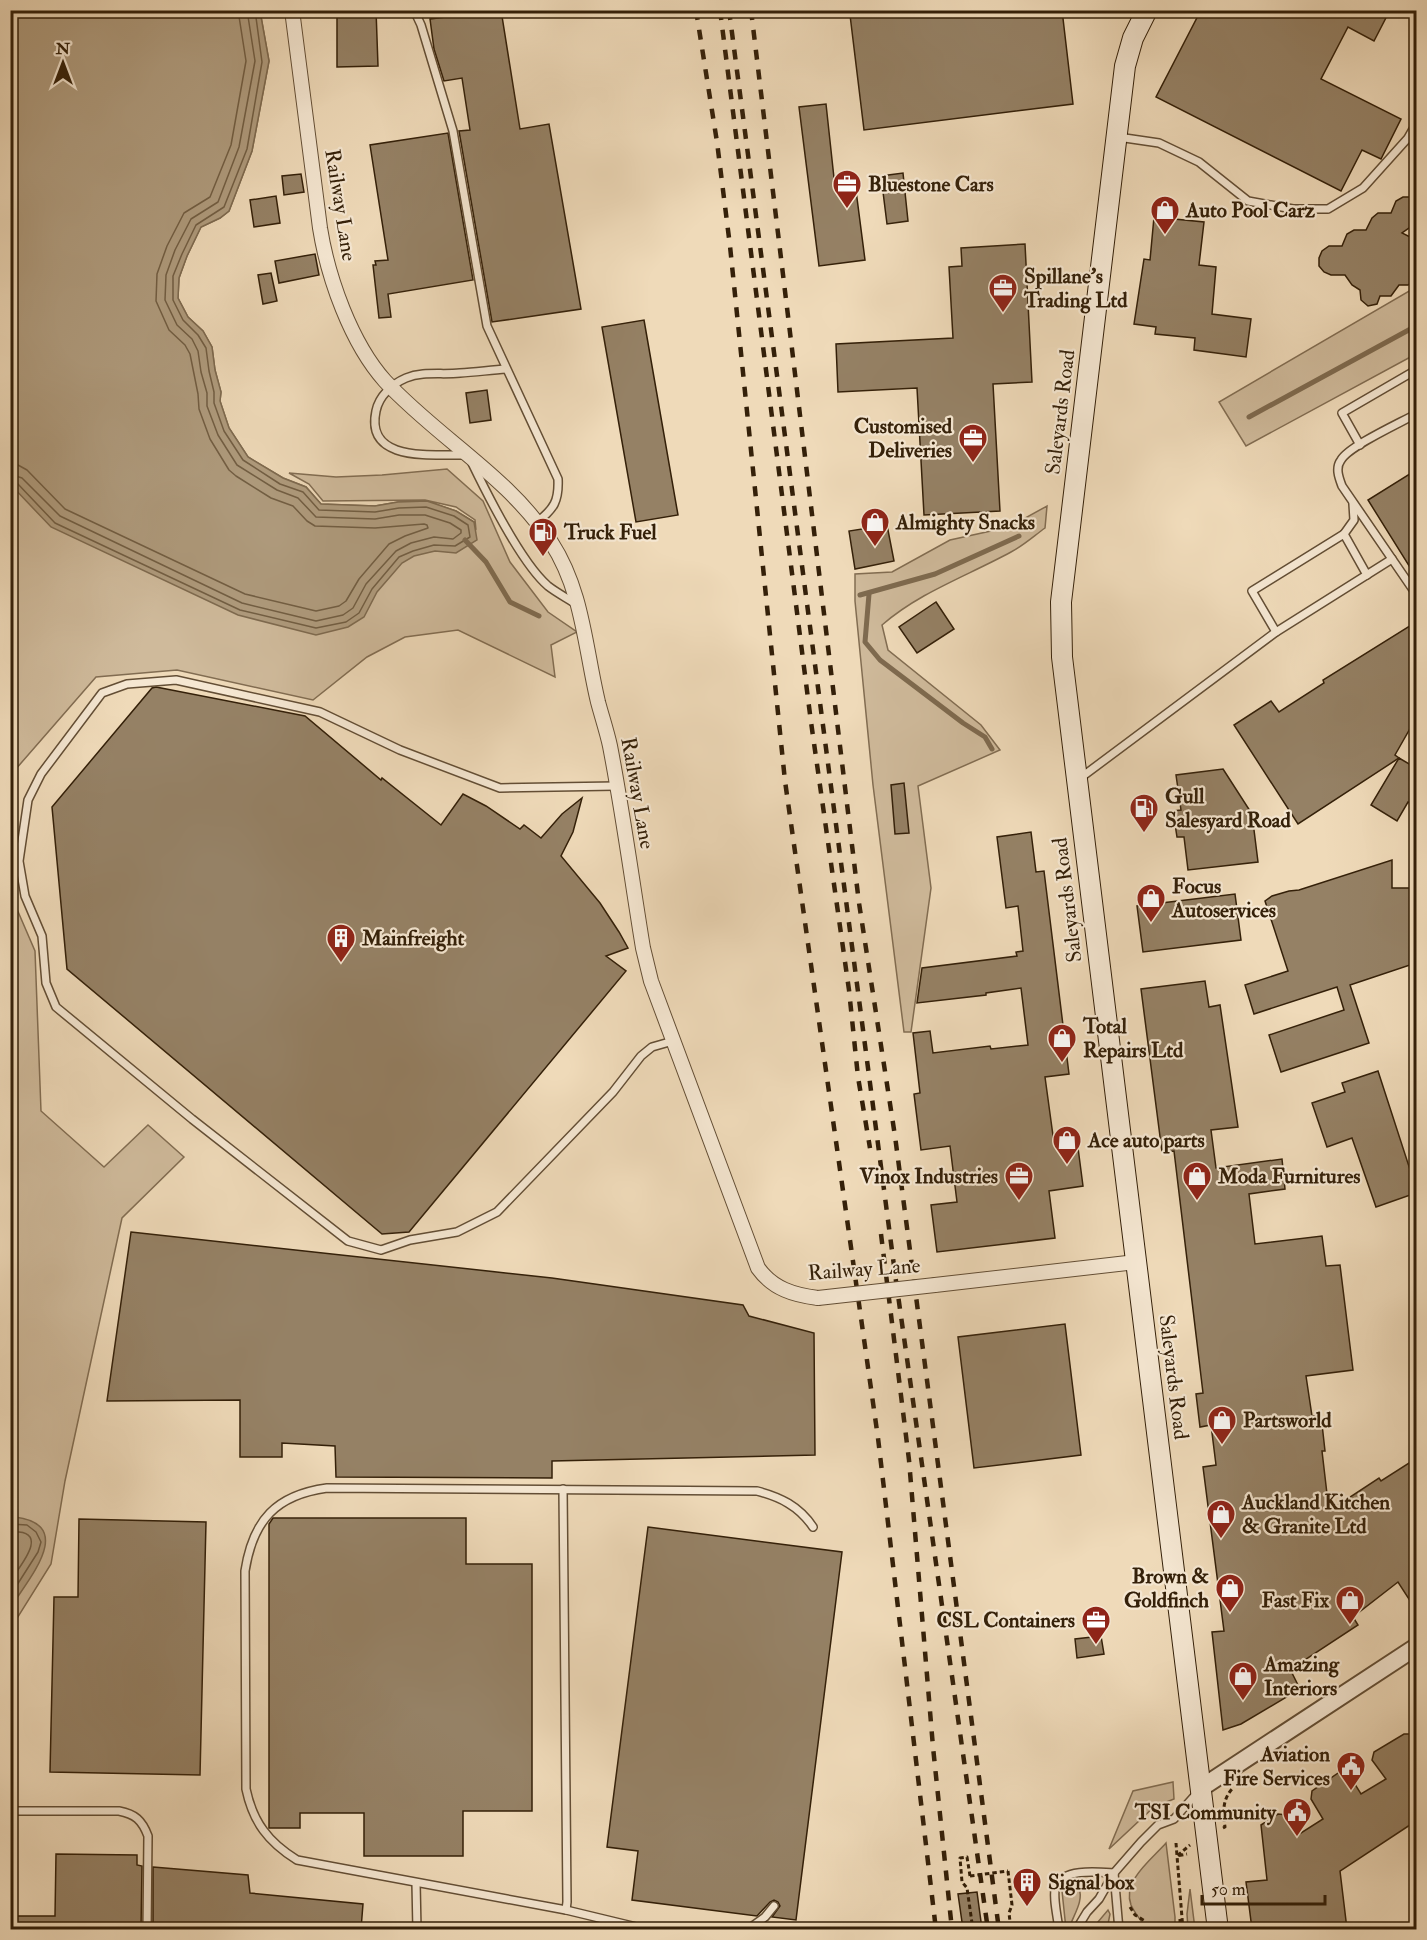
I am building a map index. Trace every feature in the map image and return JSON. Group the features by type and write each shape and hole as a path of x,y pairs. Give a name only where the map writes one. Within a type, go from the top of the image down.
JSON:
{"main road":[{"name":"Saleyards Road","path":"1147,10 1133,38 1125,66 1061,602 1062,657 1218,1929"}],"street":[{"name":"Railway Lane","path":"292,10 323,249 335,288 356,335 374,366 391,386 516,498 537,522 562,561 580,607 598,702 610,745 646,964 672,1041 758,1268 767,1280 781,1290 818,1298 1136,1262"},
{"path":"1201,1788 1416,1647"}],"lane":[{"path":"414,10 421,25 453,131 487,326 558,479 559,494 556,503 537,522"},
{"path":"1116,137 1159,143 1199,162 1248,201 1293,208 1328,208 1363,188 1408,138 1416,124"},
{"path":"506,369 458,374 428,373 412,376 391,386 376,407 373,424 378,438 392,449 412,454 468,455 485,490 530,565 547,585 580,607"},
{"path":"1360,445 1342,413 1416,370"},
{"path":"1416,414 1360,445 1340,460 1337,472 1342,486 1416,594"},
{"path":"1276,632 1251,591 1344,534 1354,520 1353,502"},
{"path":"1344,534 1367,575"},
{"path":"1077,780 1276,632 1392,559"},
{"path":"616,786 500,788 400,750 320,712 176,680 128,684 102,693 41,774 28,800 19,861 26,896 42,936 46,982 56,1007 192,1119 348,1241 381,1250 410,1240 457,1232 497,1212 613,1092 641,1056 652,1047 672,1041"},
{"path":"649,1929 566,1910 297,1860 282,1851 267,1837 252,1814 246,1789 245,1582 252,1540 257,1528 276,1507 287,1499 327,1488 757,1491 773,1495 795,1506 813,1527"},
{"path":"563,1489 566,1910"},
{"path":"1076,1929 1099,1899 1114,1873 1158,1825 1174,1819 1201,1788"},
{"path":"10,1811 119,1811 130,1813 138,1818 148,1836 147,1929"},
{"path":"1059,1929 1054,1893 1055,1886 1060,1880 1075,1873 1091,1871 1114,1873"},
{"path":"1114,1873 1119,1929"},
{"path":"416,1882 417,1929"},
{"path":"747,1929 765,1917 774,1906"}],"path":[{"path":"1222,1828 1225,1827 1223,1812 1226,1797 1240,1784"},
{"path":"1176,1843 1182,1929"},
{"path":"1177,1856 1185,1848"},
{"path":"1177,1856 1187,1854"},
{"path":"973,1929 967,1888 962,1882 960,1858 967,1857 970,1876 1008,1871 1012,1905 1009,1913 1011,1929"},
{"path":"1130,1907 1135,1916 1145,1921 1148,1929"}],"shaded area":[{"path":"11,11 260,11 269,61 252,151 229,211 201,227 179,278 178,298 188,317 203,331 212,347 221,392 220,401 229,428 248,457 283,478 306,487 321,504 375,506 427,501 456,511 474,522 476,530 475,520 456,507 425,500 323,501 309,484 289,473 336,477 447,469 483,501 510,562 548,612 577,632 551,645 555,677 458,630 405,637 367,657 313,700 177,670 96,677 15,770 11,835"},
{"path":"1416,287 1416,354 1246,446 1219,402"},
{"path":"1047,506 1045,528 1024,544 912,603 882,625 888,650 981,725 1000,750 918,786 931,888 911,1032 904,1032 873,785 855,601 855,574 892,572 950,540 1009,527"},
{"path":"10,893 35,951 41,1111 104,1167 148,1125 184,1157 122,1218 65,1481 51,1564 11,1628"},
{"path":"1173,1782 1174,1799 1154,1807 1109,1849 1133,1791"},
{"path":"1166,1843 1175,1929 1146,1929 1134,1911 1129,1896 1134,1879"},
{"path":"1070,1886 1079,1888 1080,1898 1069,1929 1066,1929 1062,1891"},
{"path":"1190,1889 1195,1929 1188,1929"},
{"path":"1108,1910 1110,1914 1107,1929 1092,1929"}],"water":[{"path":"11,10 260,11 269,61 252,151 229,211 201,227 179,278 178,298 188,317 203,331 212,347 221,392 220,401 229,428 248,457 283,478 306,487 321,504 375,506 427,501 456,511 474,522 477,540 456,553 435,551 414,556 402,563 377,592 364,617 348,627 316,635 238,615 51,527 11,485"},
{"path":"15,1517 33,1522 43,1530 45,1542 43,1555 11,1607 11,1519"}],"building":[{"path":"337,10 376,10 378,66 337,67"},
{"path":"444,10 501,10 520,129 549,124 581,309 492,322 459,131 470,130 462,78 444,81 434,49 430,19 445,17"},
{"path":"883,10 1062,10 1073,104 864,130 850,15"},
{"path":"1201,10 1390,10 1374,41 1348,27 1321,79 1401,119 1381,159 1362,150 1341,191 1156,97"},
{"path":"826,104 834,178 854,175 865,260 819,266 799,107"},
{"path":"448,133 473,280 388,294 391,317 379,318 373,265 376,265 375,261 388,260 370,145"},
{"path":"903,173 908,221 887,224 881,176"},
{"path":"301,174 304,192 284,195 282,176"},
{"path":"276,196 280,223 254,227 250,200"},
{"path":"1403,197 1416,199 1416,223 1402,233 1416,240 1416,279 1408,285 1399,285 1391,296 1380,296 1377,304 1368,306 1361,300 1360,290 1352,285 1345,275 1331,275 1324,272 1319,266 1319,258 1322,251 1329,246 1342,246 1347,234 1354,230 1366,230 1372,218 1378,213 1391,213 1396,201"},
{"path":"1154,217 1204,222 1199,265 1216,267 1212,314 1251,319 1246,357 1194,350 1195,338 1155,334 1156,327 1134,324 1144,259 1150,260"},
{"path":"1025,244 1032,382 993,384 1000,511 924,515 917,388 838,392 836,344 953,338 949,267 962,266 961,248"},
{"path":"315,254 319,275 279,283 275,261"},
{"path":"271,273 277,301 263,304 258,275"},
{"path":"644,320 678,515 636,522 602,327"},
{"path":"487,390 491,420 470,423 466,393"},
{"path":"1416,470 1416,577 1368,500"},
{"path":"887,525 894,561 855,569 849,531"},
{"path":"936,602 954,629 917,653 899,627"},
{"path":"1416,622 1416,718 1395,755 1399,758 1298,824 1234,725 1271,701 1279,712 1324,683 1323,680"},
{"name":"Mainfreight","path":"152,688 305,716 381,780 382,778 441,825 463,794 486,806 520,829 524,825 541,838 562,814 582,798 573,832 561,856 600,903 619,932 628,948 606,956 626,971 409,1232 382,1234 67,969 52,807"},
{"path":"1399,758 1416,768 1416,806 1408,802 1397,821 1371,805"},
{"path":"1223,769 1252,814 1258,862 1188,870 1184,837 1177,837 1173,811 1181,810 1176,775"},
{"path":"904,783 909,833 895,834 891,785"},
{"path":"1031,832 1036,872 1044,871 1069,1074 1045,1077 1054,1143 1077,1140 1083,1186 1049,1191 1055,1238 937,1252 931,1205 957,1202 950,1146 921,1150 914,1094 920,1093 913,1033 930,1031 933,1053 990,1046 991,1049 1028,1045 1021,988 986,993 986,995 917,1003 922,968 1017,956 1016,952 1023,951 1018,906 1006,908 997,837"},
{"path":"1392,860 1392,888 1416,888 1416,963 1350,985 1369,1043 1281,1072 1269,1035 1344,1010 1337,987 1254,1014 1245,985 1288,971 1265,901 1272,896 1299,890"},
{"path":"1235,894 1241,940 1143,952 1137,906"},
{"path":"1205,981 1209,1007 1220,1005 1238,1127 1211,1130 1216,1168 1282,1159 1285,1189 1249,1194 1255,1244 1322,1236 1326,1266 1340,1265 1353,1370 1306,1376 1312,1416 1321,1415 1325,1451 1322,1451 1329,1511 1379,1478 1381,1481 1409,1463 1416,1474 1416,1610 1398,1582 1353,1617 1358,1625 1303,1661 1306,1664 1292,1673 1300,1689 1241,1724 1223,1730 1212,1632 1224,1631 1203,1467 1216,1465 1211,1425 1200,1427 1196,1394 1203,1393 1174,1151 1162,1152 1141,989"},
{"path":"1378,1071 1416,1193 1376,1207 1352,1138 1327,1147 1312,1103 1345,1092 1342,1083"},
{"path":"131,1232 552,1278 743,1305 749,1316 814,1333 815,1455 552,1461 552,1478 336,1477 335,1446 282,1443 282,1457 240,1457 240,1400 107,1401"},
{"path":"1065,1324 1081,1455 974,1468 958,1337"},
{"path":"273,1518 466,1518 466,1564 532,1564 532,1811 463,1811 463,1856 364,1856 364,1813 300,1813 300,1828 269,1828 269,1524"},
{"path":"79,1519 206,1522 200,1775 50,1772 54,1597 78,1597"},
{"path":"648,1527 842,1552 796,1920 772,1917 780,1906 774,1900 757,1916 632,1900 638,1851 607,1847"},
{"path":"1101,1636 1104,1654 1077,1658 1075,1639"},
{"path":"1404,1734 1413,1734 1416,1740 1416,1821 1340,1871 1347,1929 1252,1929 1246,1882 1267,1880 1261,1825 1278,1814 1287,1815 1301,1833 1323,1819 1311,1799 1312,1791 1341,1771 1348,1773 1361,1794 1386,1779 1372,1760 1374,1752"},
{"path":"56,1854 137,1855 137,1865 142,1866 141,1929 10,1929 10,1916 55,1916"},
{"path":"153,1867 248,1875 250,1893 363,1904 361,1929 153,1929"},
{"path":"977,1892 982,1929 963,1929 958,1894"}],"waterway":[{"path":"1249,417 1416,326"},
{"path":"860,595 935,574 1019,536"},
{"path":"465,540 486,562 510,602 539,616"},
{"path":"869,594 865,642 880,660 985,737 992,749"}],"railway":[{"path":"696,10 717,142 730,246 785,781 878,1438 936,1930"},
{"path":"720,10 811,722 849,990 858,1077 870,1148"},
{"path":"729,10 896,1281 988,1930"},
{"path":"751,10 859,903 895,1136 999,1930"},
{"path":"881,1234 909,1460 933,1747 952,1930"}],"place":[{"name":"Bluestone Cars","path":"847,210"},
{"name":"Auto Pool Carz","path":"1165,236"},
{"name":"Spillane's Trading Ltd","path":"1003,314"},
{"name":"Customised Deliveries","path":"973,464"},
{"name":"Almighty Snacks","path":"875,548"},
{"name":"Truck Fuel","path":"543,558"},
{"name":"Gull Salesyard Road","path":"1144,834"},
{"name":"Focus Autoservices","path":"1151,924"},
{"name":"Mainfreight","path":"341,964"},
{"name":"Total Repairs Ltd","path":"1062,1064"},
{"name":"Ace auto parts","path":"1067,1166"},
{"name":"Vinox Industries","path":"1019,1202"},
{"name":"Moda Furnitures","path":"1197,1202"},
{"name":"Partsworld","path":"1222,1446"},
{"name":"Auckland Kitchen & Granite Ltd","path":"1221,1540"},
{"name":"Brown & Goldfinch","path":"1230,1614"},
{"name":"Fast Fix","path":"1350,1626"},
{"name":"CSL Containers","path":"1096,1646"},
{"name":"Amazing Interiors","path":"1243,1702"},
{"name":"Aviation Fire Services","path":"1351,1792"},
{"name":"TSI Community","path":"1297,1838"},
{"name":"Signal box","path":"1027,1908"}]}
